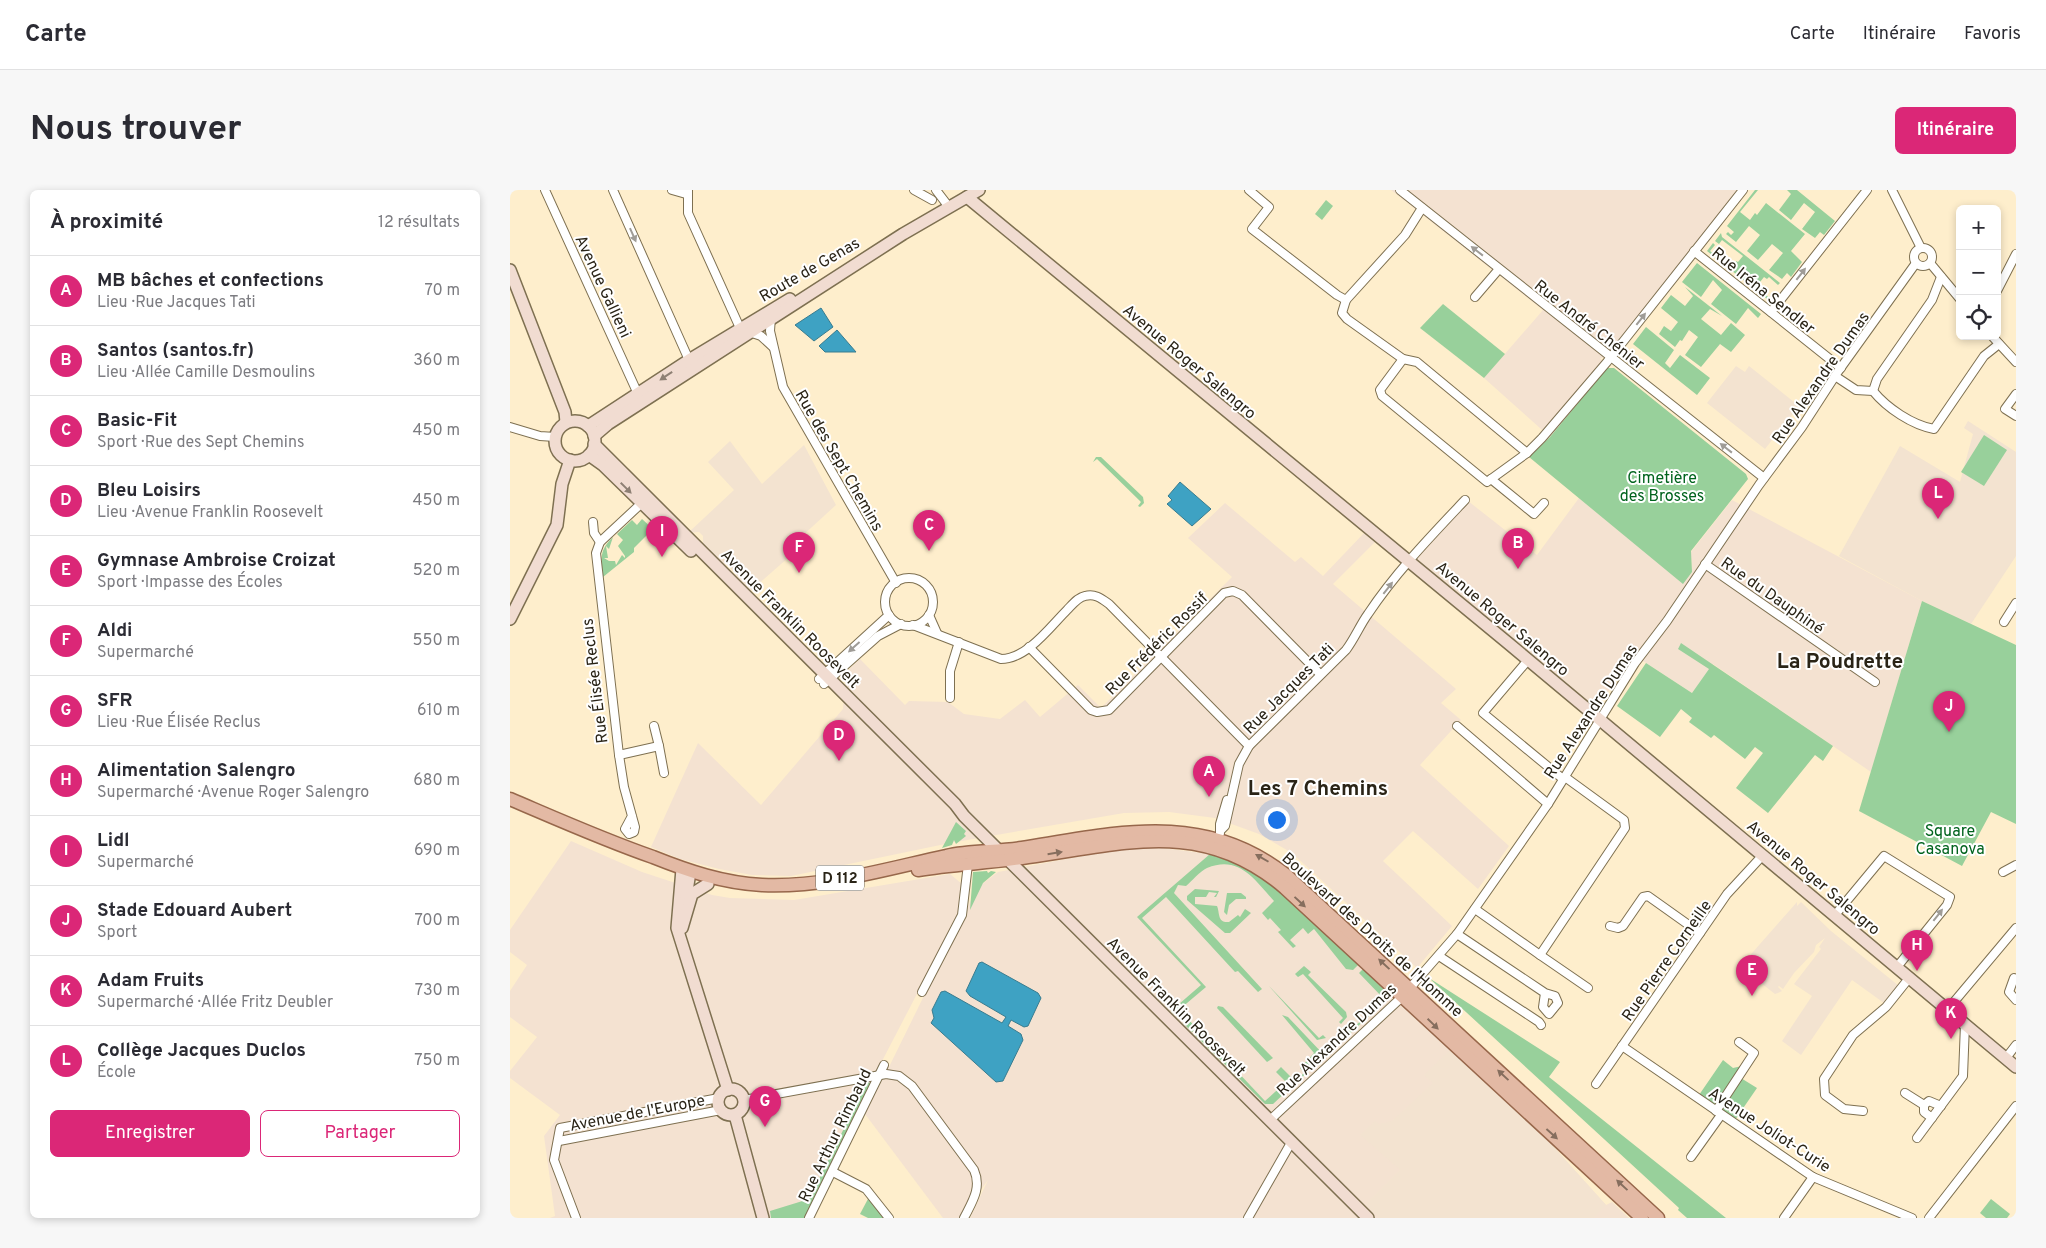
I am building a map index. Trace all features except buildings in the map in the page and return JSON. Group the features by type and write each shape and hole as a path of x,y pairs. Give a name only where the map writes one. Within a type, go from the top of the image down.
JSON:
{"main road":[{"name":"D 112","path":"510,799 708,884 746,891 785,892 951,865 968,864 1003,855"},
{"name":"D 112","path":"510,809 685,874 741,884 795,885 821,882 949,855 1003,855"},
{"name":"Boulevard des Droits de l'Homme","path":"1003,855 1147,830 1184,832 1218,839 1237,856 1276,880 1407,992 1658,1218"},
{"name":"Boulevard des Droits de l'Homme","path":"1407,992 1642,1218"}],"street":[{"name":"Avenue Gallieni","path":"545,190 638,394"},
{"path":"613,190 689,360"},
{"path":"672,190 687,192 688,213 745,331 761,336 773,347"},
{"path":"914,190 932,200"},
{"path":"936,190 949,207"},
{"name":"Route de Genas","path":"594,440 608,424 712,357 745,331 856,259 978,190"},
{"path":"1249,190 1269,206 1252,229 1346,300"},
{"name":"Rue André Chénier","path":"1400,190 1764,478"},
{"path":"1489,480 1528,452 1611,357 1743,190"},
{"path":"1771,312 1867,190"},
{"path":"1892,190 1920,248"},
{"name":"Avenue Roger Salengro","path":"967,196 1910,977 2016,1067"},
{"path":"1422,208 1405,235 1346,300 1342,313 1347,319 1403,359 1417,362 1528,452"},
{"name":"Route de Genas","path":"588,426 689,360 745,331 769,321 896,238"},
{"path":"1920,248 1914,255 1916,263 1922,266 1930,263"},
{"path":"1920,248 1928,249 1931,253 1930,263 1957,295"},
{"name":"Rue Iréna Sendler","path":"1694,251 1841,368"},
{"path":"2001,283 2016,254"},
{"path":"769,321 773,314 847,267 856,259"},
{"name":"Rue Alexandre Dumas","path":"1270,1120 1407,992 1457,934 1548,804 1598,719 1635,663 1667,621 1764,478 1807,420 1835,376 1916,263"},
{"path":"1475,297 1499,269"},
{"path":"510,270 565,412 571,421 588,426 594,440 589,455 583,459 567,459 556,448 555,437 558,429 571,421"},
{"path":"1873,391 1877,378 1932,300 1941,277"},
{"name":"Rue des Sept Chemins","path":"769,321 783,388 896,583"},
{"path":"1996,340 2016,362"},
{"path":"1835,376 1856,390 1873,391 1882,402 1923,427 1934,429 1984,356 1999,344"},
{"name":"Route de Genas","path":"689,360 697,362 712,357"},
{"path":"1403,359 1380,390 1382,396 1534,514 1544,503"},
{"path":"2016,394 2005,409 2016,416"},
{"path":"510,428 540,436 555,437"},
{"name":"Avenue Franklin Roosevelt","path":"594,440 645,500 715,574 824,679"},
{"name":"Avenue Franklin Roosevelt","path":"589,455 645,500 729,579 949,807 964,816 1368,1218"},
{"path":"510,620 553,531 558,476 567,459"},
{"path":"600,542 645,500"},
{"name":"Rue Jacques Tati","path":"1218,839 1220,824 1231,785 1234,783 1240,764 1249,746 1346,650 1358,633 1367,615 1408,561 1465,500"},
{"name":"Rue Élisée Reclus","path":"593,522 594,534 600,542 596,553 619,755 632,816"},
{"name":"Rue du Dauphiné","path":"1705,564 1875,682"},
{"path":"715,574 718,572 729,579"},
{"path":"929,615 913,625 901,624 889,615 885,600 890,587 909,578 923,583 928,588 932,599 929,615 937,633"},
{"name":"Rue Frédéric Rossif","path":"1029,646 1091,710 1097,712 1109,710 1224,593 1233,591 1242,595 1320,674"},
{"path":"913,625 924,631 937,633 1001,659 1015,658 1075,602 1084,596 1098,596 1109,604 1249,746"},
{"path":"2004,622 2015,607"},
{"path":"824,679 889,615"},
{"path":"824,679 878,636 901,624"},
{"path":"950,698 950,670 960,642"},
{"path":"1528,660 1483,713 1564,778 1624,820 1625,828 1540,955"},
{"path":"654,726 664,773"},
{"path":"1457,726 1548,804"},
{"path":"619,755 659,746"},
{"name":"Rue Pierre Corneille","path":"1596,1084 1727,894 1763,855"},
{"path":"1835,915 1884,856 1950,897 1946,905 1897,967"},
{"path":"922,992 962,915 968,864"},
{"path":"2003,872 2016,865"},
{"path":"683,950 682,930 685,874"},
{"path":"685,874 677,928 728,1090"},
{"path":"682,930 692,894 708,884"},
{"path":"1610,926 1618,928 1622,926 1643,897 1648,896 1700,933"},
{"path":"1475,909 1588,988"},
{"path":"1948,1010 2016,928"},
{"path":"1457,934 1545,993"},
{"path":"1438,956 1541,1025"},
{"path":"1863,1111 1844,1109 1825,1095 1824,1079 1853,1035 1886,1007 1910,977"},
{"path":"2014,978 2009,992 2016,1000"},
{"path":"1917,1138 1964,1071 1962,1054 1965,1024"},
{"path":"1691,1157 1754,1053 1738,1042"},
{"path":"2006,1058 2016,1045"},
{"name":"Avenue Joliot-Curie","path":"1622,1046 1813,1177 1912,1218"},
{"name":"Rue Arthur Rimbaud","path":"810,1218 884,1065"},
{"path":"744,1100 879,1075 893,1074 905,1080 977,1176 977,1190 964,1218"},
{"path":"728,1090 740,1093 744,1100 741,1111 735,1115 727,1114 721,1110 719,1098 728,1090"},
{"path":"1905,1093 1924,1105"},
{"name":"Avenue de l'Europe","path":"719,1098 560,1128 559,1141 721,1110"},
{"path":"1924,1105 1929,1101 1941,1106"},
{"path":"1924,1105 1924,1112 1932,1118"},
{"path":"1930,1218 2016,1106"},
{"path":"735,1115 763,1218"},
{"path":"559,1141 554,1160 576,1218"},
{"path":"1248,1218 1292,1142"},
{"path":"833,1172 866,1189 889,1218"},
{"path":"1784,1218 1813,1177"}],"shaded area":[{"path":"1391,190 1745,190 1611,357 1600,358 1607,368 1550,437 1484,378 1543,310"},
{"path":"1736,366 1745,372 1749,366 1799,406 1765,449 1707,403"},
{"path":"1968,421 2016,452 2016,556 1971,624 1922,601 1839,556 1900,446 1960,482 1973,434 1964,428"},
{"path":"730,441 762,484 804,445 836,505 801,537 805,543 749,592 729,566 715,560 703,546 703,536 699,532 688,533 734,490 708,462"},
{"path":"1579,498 1683,583 1692,572 1691,552 1732,500 1922,601 1871,772 1713,664 1692,693 1634,655 1599,705 1593,705 1416,560 1468,501 1537,555"},
{"path":"1225,503 1295,562 1301,557 1323,576 1365,532 1376,541 1333,584 1456,689 1441,703 1461,720 1420,765 1509,846 1478,889 1413,831 1383,861 1452,926 1417,968 1292,853 1259,834 1215,818 1169,812 1124,813 950,843 791,876 752,875 719,869 680,859 651,847 698,743 761,805 843,709 846,672 860,659 905,705 909,701 948,702 964,714 1000,719 1025,700 1040,717 1078,685 1101,708 1232,577 1188,538"},
{"path":"571,841 642,872 712,895 730,898 794,900 950,874 962,884 958,915 880,1065 889,1067 977,888 998,872 1119,849 1154,847 1210,854 1255,874 1359,964 1551,1144 1606,1205 1612,1202 1629,1218 970,1218 988,1180 960,1218 943,1218 865,1114 859,1112 807,1218 550,1218 555,1216 544,1136 560,1115 510,1078 510,1071 537,1037 510,1017 510,991 527,965 510,952 510,930"},
{"path":"1797,902 1797,906 1801,902 1831,931 1899,986 1884,1003 1852,980 1801,1055 1782,1041 1812,996 1794,984 1821,949 1819,947 1825,938 1816,945 1814,952 1794,973 1783,989 1778,987 1782,991 1775,994 1752,976 1750,965 1745,961"},
{"path":"1450,1050 1551,1144 1606,1205 1593,1218 1380,1218 1366,1204 1400,1170 1360,1135 1375,1121 1379,1124 1392,1121 1433,1083 1424,1075"}],"green space":[{"path":"1755,190 1758,190 1740,212 1750,220 1755,213 1757,215 1766,203 1805,234 1791,251 1802,262 1791,277 1787,273 1782,279 1769,270 1783,253 1772,244 1758,260 1747,251 1760,235 1749,226 1736,242 1726,234 1728,232 1731,235 1734,232 1727,226"},
{"path":"1787,190 1797,190 1835,221 1824,235 1820,232 1815,238 1802,229 1815,212 1804,203 1791,220 1779,210 1791,194"},
{"path":"1326,200 1333,206 1322,220 1315,214"},
{"path":"1721,233 1722,237 1780,283 1778,285 1769,277 1767,279 1764,277 1756,287 1772,300 1771,302 1707,251 1713,243 1715,245 1710,251 1733,269 1736,261 1738,262 1743,256 1722,240 1719,244 1715,241"},
{"path":"1697,263 1761,314 1758,318 1748,308 1736,324 1711,304 1722,290 1713,280 1701,297 1682,282"},
{"path":"1685,287 1722,316 1710,309 1701,319 1721,335 1731,323 1745,335 1731,352 1720,344 1701,367 1685,355 1698,337 1689,330 1682,341 1680,340 1675,347 1659,334 1664,326 1671,331 1678,322 1661,308 1671,295 1685,306 1693,296"},
{"path":"1443,304 1505,354 1484,378 1420,328"},
{"path":"1646,327 1674,350 1665,363 1670,368 1680,355 1710,378 1697,395 1633,344"},
{"name":"Cimetière des Brosses","path":"1607,368 1614,368 1746,474 1748,479 1691,551 1692,572 1683,584 1529,457 1550,437"},
{"path":"1984,435 2007,450 1984,486 1961,472"},
{"path":"1096,457 1101,457 1143,497 1144,503 1140,507 1138,506 1141,502 1097,459 1093,462"},
{"path":"642,519 653,529 634,548 634,552 603,577 602,555 605,546 613,537 609,549 606,546 608,558 604,558 609,561 615,561 616,565 622,555 625,558 618,546 623,540 617,534 632,520 637,525"},
{"name":"Square Casanova","path":"1922,601 2016,645 2016,824 1991,812 1962,866 1859,811"},
{"path":"1681,643 1833,746 1823,761 1815,755 1768,813 1736,788 1763,753 1755,747 1745,759 1714,735 1711,738 1689,722 1692,718 1681,709 1660,737 1617,706 1646,663 1692,693 1709,669 1678,649"},
{"path":"956,822 966,831 964,834 966,836 956,844 954,840 952,845 942,848"},
{"path":"1210,854 1240,865 1273,886 1359,964 1353,970 1346,969 1314,929 1308,934 1303,928 1290,940 1296,946 1293,948 1278,932 1281,930 1270,918 1268,920 1262,913 1274,901 1260,885 1245,871 1237,867 1218,865 1204,869 1186,886 1178,885 1174,893 1262,989 1258,992 1238,971 1235,972 1166,897 1142,918 1206,987 1174,1014 1171,1011 1201,985 1137,917"},
{"path":"987,871 988,873 991,871 996,872 983,883 970,910 973,872"},
{"path":"1195,889 1219,891 1216,897 1214,897 1217,893 1209,892 1206,897 1195,897 1195,904 1217,906 1222,921 1229,922 1238,915 1240,917 1245,909 1251,913 1230,933 1225,933 1187,900 1187,896"},
{"path":"1227,893 1241,893 1246,899 1236,899 1229,905 1227,915 1224,912"},
{"path":"1304,966 1311,972 1308,975 1346,1012 1347,1017 1341,1024 1339,1022 1343,1018 1303,974 1298,977 1295,974"},
{"path":"1363,969 1391,996 1345,1038 1343,1030 1349,1028 1351,1030 1384,999 1359,973"},
{"path":"1429,978 1560,1062 1549,1077 1726,1218 1687,1218 1678,1210 1679,1208"},
{"path":"1269,986 1319,1038 1323,1035 1326,1038 1317,1040"},
{"path":"1218,1006 1223,1007 1273,1058 1267,1062 1217,1008"},
{"path":"1282,1015 1288,1017 1324,1055 1331,1049 1330,1042 1335,1038 1340,1042 1273,1104 1265,1104 1194,1034 1198,1031 1196,1029 1192,1032 1183,1023 1187,1018 1265,1101 1286,1082 1276,1072 1281,1067 1295,1081 1304,1073 1300,1068 1314,1053"},
{"path":"1723,1060 1733,1068 1742,1066 1736,1075 1757,1088 1735,1120 1699,1095"},
{"path":"873,1082 805,1218 771,1218 770,1211 809,1199 862,1092 861,1084 866,1085 866,1083"},
{"path":"869,1197 884,1218 868,1218 860,1214"},
{"path":"1991,1199 2010,1214 2007,1218 1986,1218 1980,1213"}],"water":[{"path":"821,308 833,327 814,341 795,325"},
{"path":"837,330 856,352 825,352 819,346"},
{"path":"1180,482 1211,509 1192,526 1167,504 1172,500 1168,496"},
{"path":"982,962 1038,993 1041,998 1028,1026 1024,1027 1011,1020 1008,1026 1021,1034 1023,1040 1003,1081 996,1082 931,1023 934,1018 932,1010 941,992 945,991 1002,1023 1006,1017 970,996 966,991 979,963"}],"place":[{"name":"Collège Jacques Duclos","path":"1938,519"},
{"name":"Basic-Fit","path":"929,551"},
{"name":"Lidl","path":"662,557"},
{"name":"Santos (santos.fr)","path":"1518,569"},
{"name":"Aldi","path":"799,573"},
{"name":"Stade Edouard Aubert","path":"1949,732"},
{"name":"Bleu Loisirs","path":"839,761"},
{"name":"MB bâches et confections","path":"1209,797"},
{"name":"Alimentation Salengro","path":"1917,971"},
{"name":"Gymnase Ambroise Croizat","path":"1752,996"},
{"name":"Adam Fruits","path":"1951,1039"},
{"name":"SFR","path":"765,1127"}],"district":[{"name":"La Poudrette","path":"1840,661"},
{"name":"Les 7 Chemins","path":"1318,788"}]}
